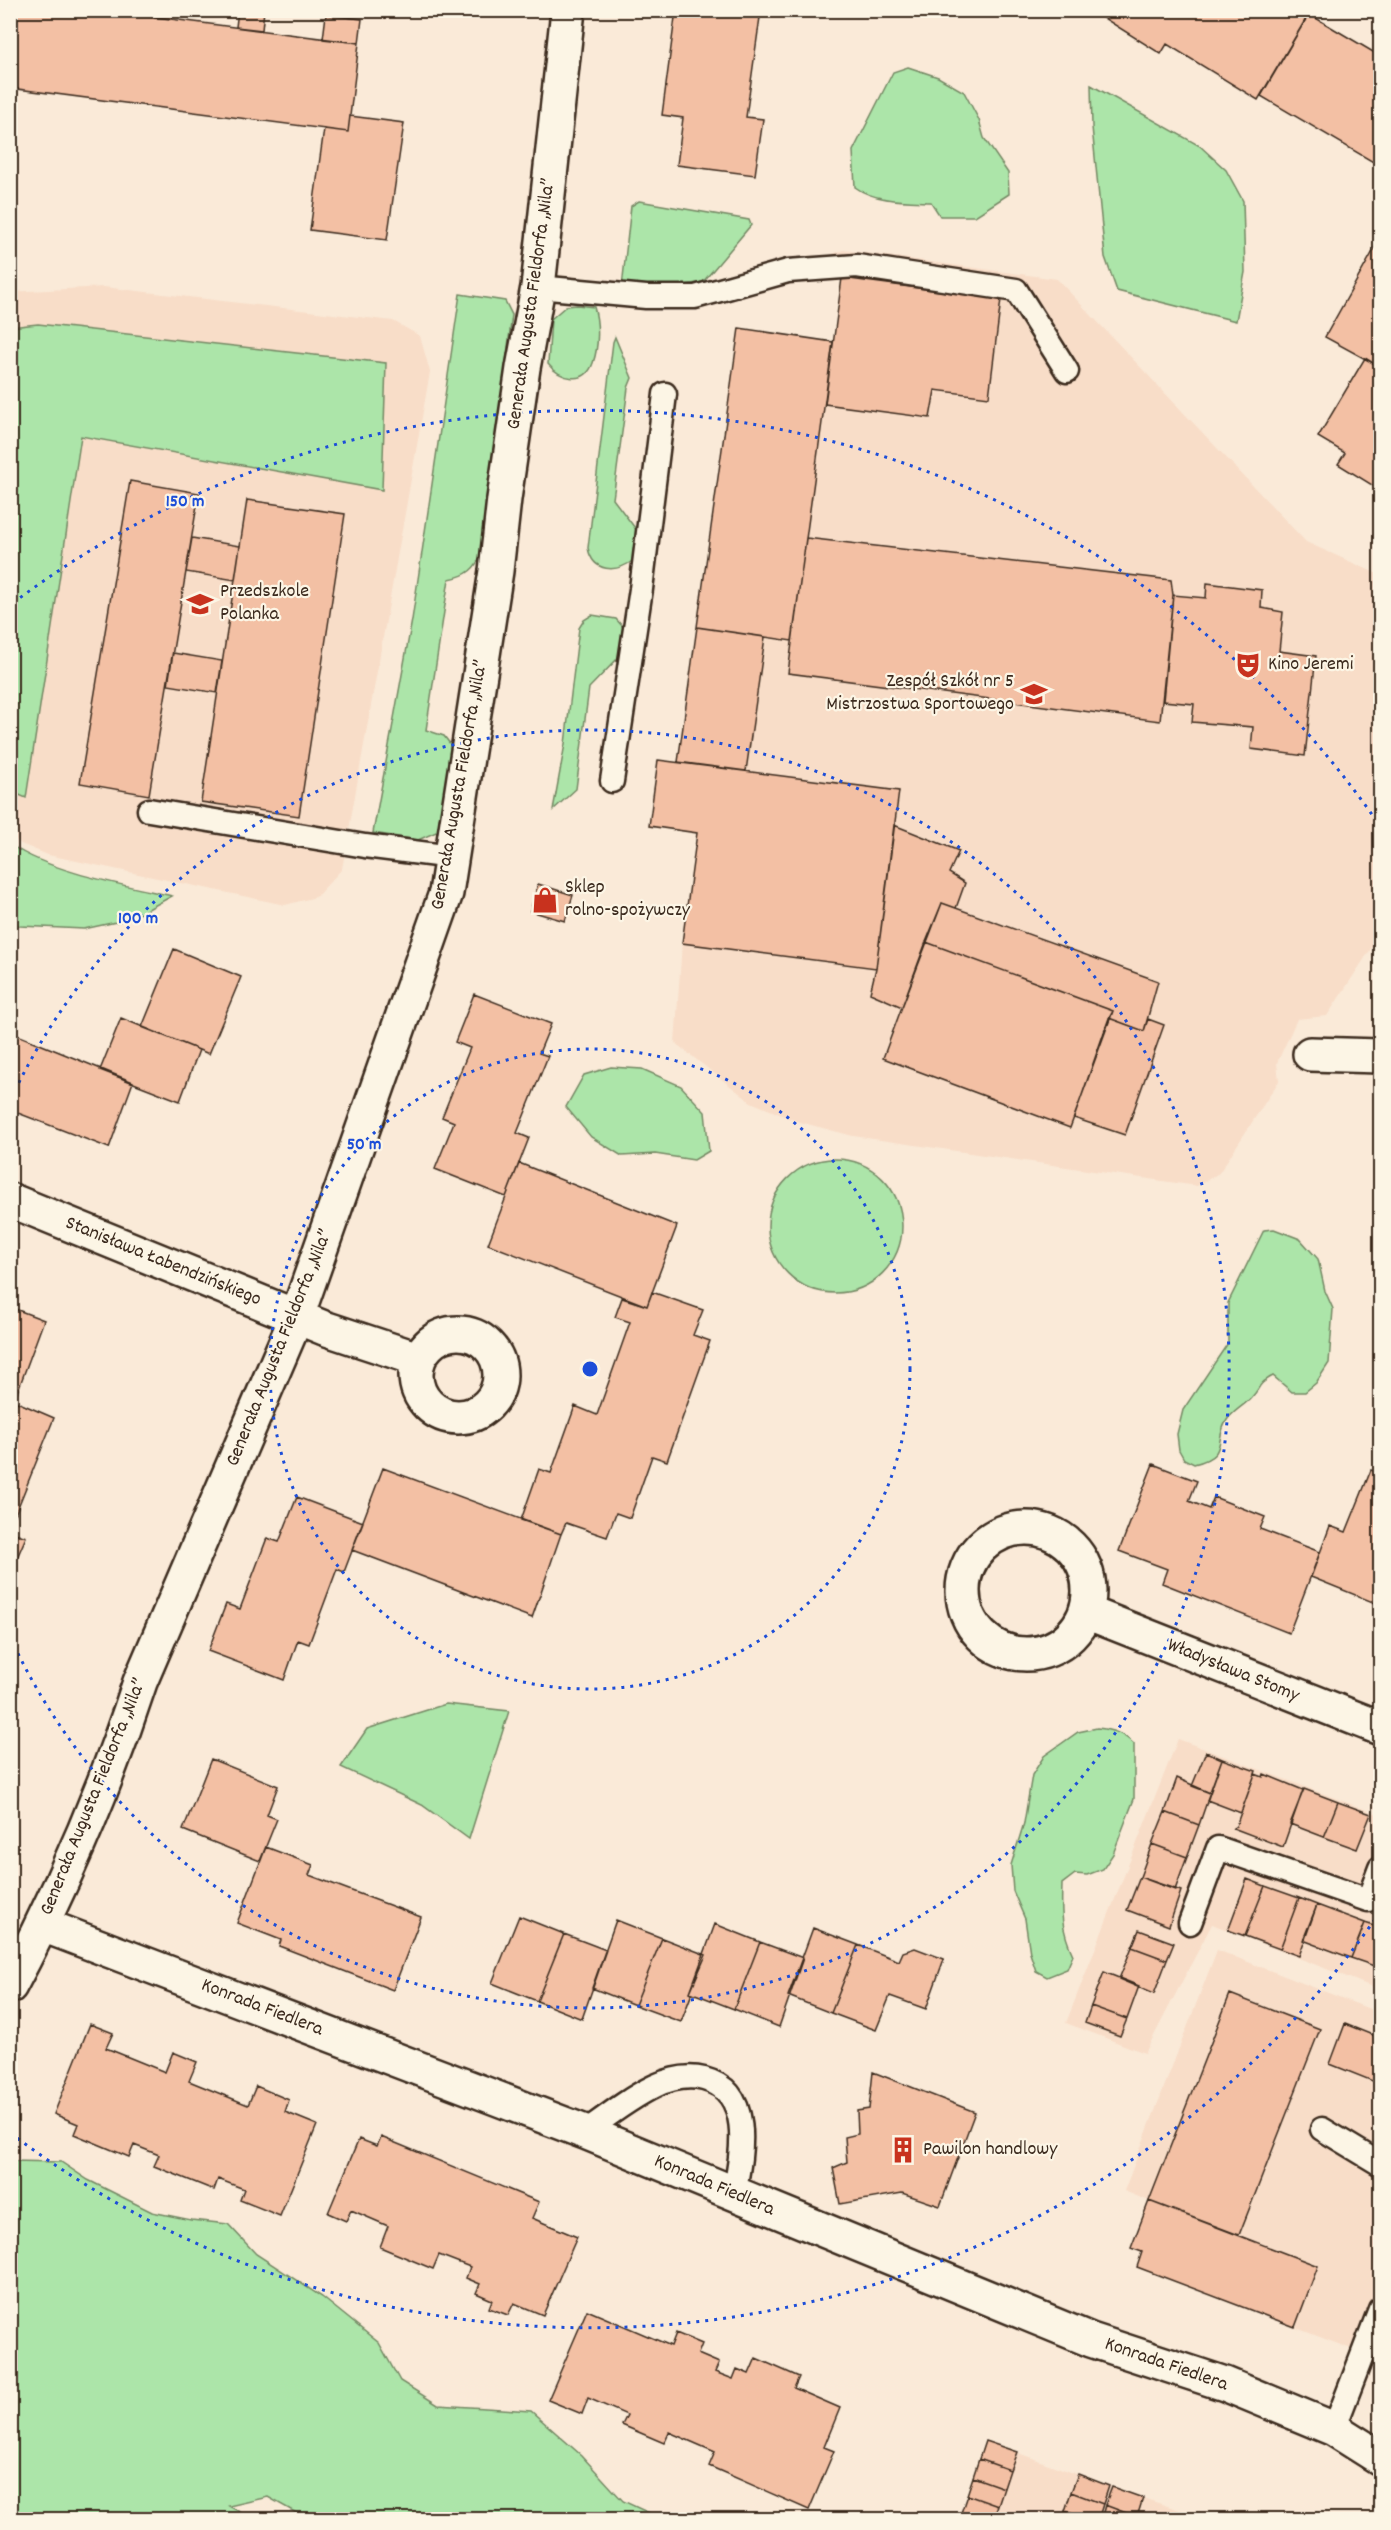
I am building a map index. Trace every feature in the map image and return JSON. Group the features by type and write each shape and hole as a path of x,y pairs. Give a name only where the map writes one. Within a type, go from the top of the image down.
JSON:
{"street":[{"name":"Generała Augusta Fieldorfa „Nila”","path":"10,1986 43,1925 121,1741 145,1671 297,1316 446,893 496,571 523,368 538,287 568,10"},
{"path":"1310,1054 1380,1056"},
{"name":"Stanisława Łabendzińskiego","path":"10,1200 324,1328 418,1359"},
{"name":"Władysława Stomy","path":"1086,1612 1380,1728"},
{"name":"Konrada Fiedlera","path":"43,1925 585,2132 1084,2337 1225,2384 1334,2429 1380,2458"}],"lane":[{"path":"538,287 646,297 695,297 788,271 857,266 1004,288 1016,290 1067,370"},
{"path":"612,781 641,589 665,394"},
{"path":"149,810 365,846 452,857"},
{"path":"1190,1923 1218,1848 1374,1902 1380,1868"},
{"path":"585,2132 656,2086 690,2076 717,2083 737,2105 741,2157 734,2195"},
{"path":"1322,2129 1380,2164"},
{"path":"1334,2429 1380,2309"}],"shaded area":[{"name":"Zespół Szkół nr 5 Mistrzostwa Sportowego","path":"843,250 1057,279 1306,542 1380,575 1380,935 1327,1016 1297,1019 1277,1063 1279,1081 1219,1173 1197,1186 853,1136 796,1121 751,1102 675,1043 682,943 697,833 649,826 658,760 678,762 739,328 833,342 842,278 824,257"},
{"name":"Przedszkole Polanka","path":"104,287 393,321 420,336 430,372 342,869 316,897 285,905 48,855 21,844 11,836 10,292"},
{"path":"1178,1739 1380,1815 1380,1990 1212,1924 1145,2053 1066,2023"},
{"path":"1217,1950 1380,2013 1380,2360 1137,2267 1142,2252 1131,2248 1149,2201 1124,2191"},
{"path":"985,2441 1143,2498 1207,2519 959,2520"}],"green space":[{"path":"908,67 938,77 964,92 979,120 984,138 1008,173 1009,194 975,216 940,216 931,202 881,198 855,187 853,151 893,72"},
{"path":"1091,85 1200,146 1226,170 1243,201 1245,272 1236,321 1117,291 1105,257 1092,127"},
{"path":"639,201 749,220 751,225 703,282 668,288 622,287 631,206"},
{"path":"460,294 505,301 512,315 482,552 470,571 449,579 426,730 444,736 454,749 441,830 418,840 373,833 412,620"},
{"path":"566,306 594,307 598,335 595,356 589,370 584,375 572,378 559,373 548,364 551,319"},
{"path":"38,324 386,363 382,490 81,436 26,798 10,791 10,327"},
{"path":"615,337 632,378 628,388 613,499 638,532 634,560 613,569 600,566 595,562 588,548"},
{"path":"592,615 616,619 623,627 623,642 619,657 589,688 576,789 553,810 565,744 579,628 584,620"},
{"path":"11,845 46,863 66,870 172,896 130,919 84,929 20,926 11,922"},
{"path":"611,1067 642,1069 681,1086 705,1112 709,1151 694,1160 655,1154 622,1156 591,1137 566,1107 584,1075"},
{"path":"835,1159 861,1164 883,1178 897,1200 902,1226 897,1252 883,1274 861,1288 835,1293 809,1288 787,1274 773,1252 768,1226 773,1200 787,1178 809,1164"},
{"path":"1274,1229 1300,1239 1318,1259 1325,1291 1333,1309 1329,1363 1316,1383 1305,1392 1292,1392 1273,1376 1261,1384 1251,1398 1227,1420 1217,1452 1194,1464 1184,1459 1179,1450 1177,1434 1183,1410 1228,1343 1228,1303 1264,1230"},
{"path":"446,1704 509,1711 469,1839 422,1805 341,1767 367,1729"},
{"path":"1097,1728 1117,1733 1134,1744 1134,1799 1113,1854 1103,1869 1087,1875 1075,1874 1062,1884 1063,1920 1073,1955 1067,1969 1047,1977 1036,1971 1030,1953 1025,1919 1013,1891 1011,1865 1024,1823 1032,1775 1044,1756 1078,1732"},
{"path":"11,2161 61,2162 88,2180 152,2212 191,2220 228,2224 256,2254 322,2297 379,2343 400,2381 438,2405 531,2411 581,2455 623,2501 662,2519 307,2519 268,2497 229,2506 252,2519 11,2519"}],"building":[{"path":"10,10 100,10 359,43 348,132 10,88"},
{"path":"147,10 174,10 172,19 147,16"},
{"path":"238,10 264,10 262,30 236,27"},
{"path":"676,10 761,10 746,117 763,119 755,175 677,165 683,118 662,115"},
{"path":"1091,10 1308,10 1310,12 1258,100 1167,44 1161,54"},
{"path":"1309,14 1380,56 1380,166 1261,96"},
{"path":"326,15 362,19 359,43 323,39"},
{"path":"350,116 404,123 387,240 310,230 324,129 348,132"},
{"path":"1380,239 1380,367 1325,337"},
{"path":"842,278 1001,299 989,397 935,390 930,418 825,404"},
{"path":"739,328 833,342 792,641 697,627"},
{"path":"1365,358 1380,367 1380,490 1338,464 1345,453 1318,437"},
{"path":"130,481 199,493 149,795 80,783"},
{"path":"247,500 345,514 299,816 201,802"},
{"path":"192,538 240,546 235,580 186,572"},
{"path":"806,538 1171,580 1173,595 1160,721 788,673"},
{"path":"1207,583 1262,590 1261,608 1283,612 1279,651 1316,656 1305,756 1251,749 1253,727 1192,722 1194,704 1163,701 1173,595 1206,598"},
{"path":"697,627 765,637 746,771 678,762"},
{"path":"173,653 222,661 217,693 168,685"},
{"path":"658,760 899,791 876,968 682,943 697,833 649,826"},
{"path":"894,825 959,851 949,873 965,883 956,908 942,903 902,1007 870,993 876,968"},
{"path":"538,884 573,895 565,921 530,911"},
{"path":"942,903 1158,981 1144,1031 1109,1018 1113,1011 926,942"},
{"path":"926,942 1113,1011 1070,1128 883,1058"},
{"path":"174,949 241,977 209,1054 142,1027"},
{"path":"474,994 551,1024 539,1053 548,1056 517,1133 529,1138 506,1197 435,1169 454,1122 442,1117 470,1048 455,1042"},
{"path":"121,1018 199,1050 180,1101 100,1070"},
{"path":"1109,1018 1144,1031 1148,1019 1164,1025 1125,1135 1074,1118"},
{"path":"10,1032 133,1082 109,1148 10,1110"},
{"path":"519,1163 677,1226 647,1306 488,1244"},
{"path":"652,1292 703,1310 693,1335 710,1341 667,1461 652,1456 630,1518 616,1513 607,1537 566,1523 561,1534 521,1520 539,1469 551,1473 575,1406 597,1415 630,1322 615,1317 622,1298 647,1306"},
{"path":"10,1307 44,1320 14,1401 10,1399"},
{"path":"10,1399 54,1418 10,1527"},
{"path":"1153,1464 1197,1481 1189,1501 1209,1509 1214,1497 1265,1517 1260,1529 1320,1552 1289,1633 1162,1583 1167,1569 1119,1551"},
{"path":"383,1468 561,1534 532,1618 352,1550"},
{"path":"1371,1470 1380,1473 1380,1605 1311,1577 1330,1526 1346,1532"},
{"path":"297,1497 363,1522 344,1572 337,1569 309,1644 298,1640 284,1680 208,1651 226,1604 240,1609 267,1538 279,1542"},
{"path":"10,1531 26,1537 10,1574"},
{"path":"1206,1752 1222,1759 1210,1793 1192,1786"},
{"path":"211,1759 278,1786 267,1815 277,1819 260,1861 183,1830"},
{"path":"1222,1759 1256,1771 1241,1813 1207,1800"},
{"path":"1255,1774 1263,1777 1264,1774 1303,1790 1283,1847 1233,1828 1236,1826"},
{"path":"1177,1778 1210,1793 1199,1825 1165,1812"},
{"path":"1304,1789 1338,1802 1324,1837 1290,1824"},
{"path":"1338,1802 1371,1814 1357,1849 1324,1837"},
{"path":"1165,1812 1199,1825 1187,1857 1152,1844"},
{"path":"1152,1844 1187,1857 1175,1890 1140,1877"},
{"path":"266,1847 313,1865 309,1875 421,1917 393,1990 279,1946 281,1940 237,1923"},
{"path":"1140,1877 1181,1891 1169,1926 1127,1910"},
{"path":"1247,1879 1265,1886 1245,1936 1228,1930"},
{"path":"1265,1886 1299,1898 1280,1949 1245,1936"},
{"path":"1299,1898 1317,1905 1299,1956 1280,1949"},
{"path":"1317,1905 1365,1923 1351,1958 1303,1940"},
{"path":"519,1916 564,1934 537,2001 492,1983"},
{"path":"616,1920 662,1938 635,2005 592,1988"},
{"path":"1365,1923 1380,1928 1380,1968 1351,1958"},
{"path":"715,1924 760,1942 734,2009 690,1992"},
{"path":"813,1928 858,1945 831,2013 788,1996"},
{"path":"1139,1930 1174,1943 1167,1960 1132,1947"},
{"path":"564,1934 606,1950 582,2019 537,2001"},
{"path":"662,1938 706,1955 690,1992 692,1993 681,2022 635,2005"},
{"path":"760,1942 803,1958 779,2027 734,2009"},
{"path":"858,1945 899,1961 903,1952 915,1948 944,1959 926,2009 890,1996 876,2030 831,2013"},
{"path":"1132,1947 1167,1960 1154,1994 1119,1979"},
{"path":"1104,1972 1139,1986 1127,2019 1091,2006"},
{"path":"1230,1994 1320,2029 1239,2235 1149,2201"},
{"path":"1091,2006 1127,2019 1120,2036 1085,2023"},
{"path":"90,2024 113,2033 106,2048 165,2072 173,2052 197,2062 189,2081 248,2105 256,2086 289,2100 285,2112 317,2125 280,2216 240,2200 244,2189 218,2179 214,2190 154,2166 159,2155 134,2145 129,2157 74,2134 78,2124 54,2114"},
{"path":"1345,2024 1380,2038 1380,2084 1330,2064"},
{"name":"Pawilon handlowy","path":"873,2072 975,2112 940,2206 902,2193 840,2204 833,2168 847,2162 845,2137 858,2134 857,2111 869,2109"},
{"path":"381,2137 539,2202 532,2218 577,2237 543,2315 514,2303 508,2315 489,2308 492,2300 476,2293 480,2284 466,2278 470,2267 439,2255 433,2269 380,2247 388,2226 351,2210 346,2221 328,2213 359,2139 377,2146"},
{"path":"1149,2201 1318,2266 1295,2327 1137,2267 1142,2252 1131,2248"},
{"path":"587,2310 671,2346 676,2333 702,2344 698,2354 719,2363 715,2372 733,2379 737,2369 749,2374 756,2358 799,2377 794,2388 840,2408 824,2447 834,2451 809,2510 709,2466 715,2452 669,2432 664,2443 622,2425 627,2415 588,2398 582,2414 548,2400"},
{"path":"985,2441 1017,2452 1010,2470 979,2459"},
{"path":"979,2459 1010,2470 1004,2488 973,2477"},
{"path":"1078,2474 1109,2486 1103,2504 1071,2492"},
{"path":"973,2477 1004,2488 998,2506 967,2495"},
{"path":"1112,2487 1143,2498 1137,2517 1105,2505"},
{"path":"1071,2492 1103,2504 1098,2520 1089,2520 1065,2511"},
{"path":"967,2495 998,2506 993,2520 978,2520 961,2513"},
{"path":"1105,2505 1137,2517 1136,2520 1101,2520"},
{"path":"1065,2511 1089,2520 1062,2520"},
{"path":"961,2513 978,2520 959,2520"}],"place":[{"name":"Przedszkole Polanka","path":"200,604"},
{"name":"Kino Jeremi","path":"1248,665"},
{"name":"Zespół Szkół nr 5 Mistrzostwa Sportowego","path":"1034,694"},
{"name":"Sklep rolno-spożywczy","path":"545,900"},
{"name":"Pawilon handlowy","path":"903,2150"}]}
